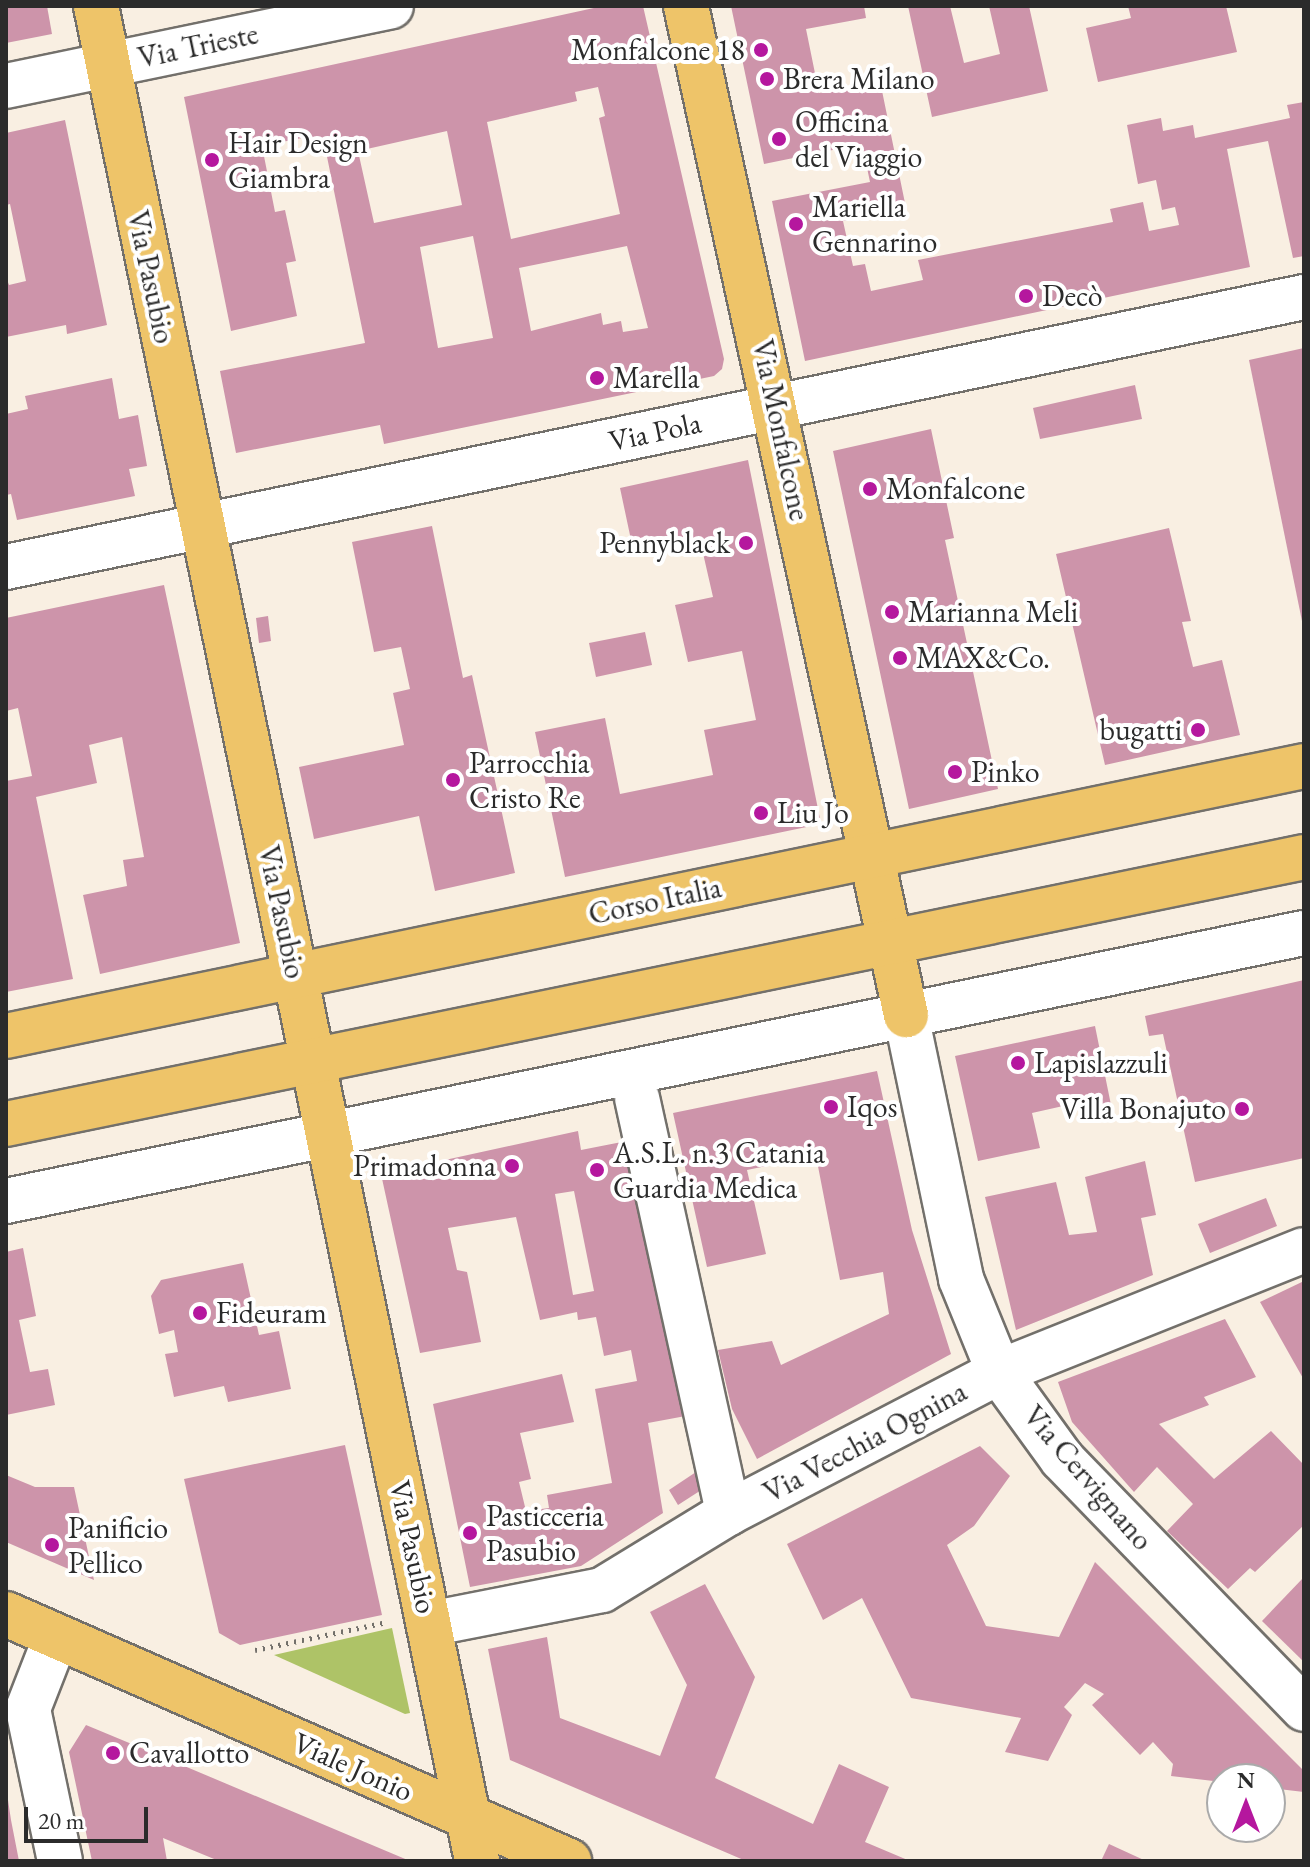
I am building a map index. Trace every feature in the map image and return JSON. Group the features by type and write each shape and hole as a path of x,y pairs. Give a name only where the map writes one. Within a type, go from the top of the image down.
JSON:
{"main road":[{"name":"Via Pasubio","path":"96,6 328,1135 414,1622 469,1818 477,1861"},
{"name":"Via Monfalcone","path":"686,6 776,407 906,1015"},
{"name":"Corso Italia","path":"6,1036 1304,766"},
{"path":"6,1124 1304,857"},
{"name":"Viale Jonio","path":"6,1614 569,1861"}],"street":[{"name":"Via Trieste","path":"6,86 391,6"},
{"name":"Via Pola","path":"6,567 1304,297"},
{"path":"6,1201 1304,933"},
{"name":"Via Cervignano","path":"906,1015 961,1279 999,1372 1062,1459 1304,1709"},
{"path":"639,1108 724,1496"},
{"name":"Via Vecchia Ognina","path":"414,1622 602,1590 724,1496 999,1372 1304,1250"},
{"path":"56,1637 28,1709 60,1861"}],"path":[{"path":"255,1650 414,1622"}],"green space":[{"path":"392,1628 410,1713 405,1714 274,1655"}],"building":[{"path":"6,6 47,6 52,34 6,43"},
{"path":"603,6 643,6 724,359 722,369 714,376 384,444 380,425 236,453 220,371 365,343 324,142 313,145 312,136 262,146 275,212 285,210 296,261 286,263 297,316 231,331 184,97","holes":["598,87 605,116 599,118 620,214 511,239 487,122 577,101 575,92","447,131 462,205 374,223 358,151","473,236 493,338 438,348 420,247","627,246 648,328 623,332 621,321 603,325 601,313 531,331 519,268"]},
{"path":"731,6 864,6 866,18 806,29 819,93 880,81 906,208 843,221 853,266 865,264 871,291 923,280 918,260 1113,222 1110,209 1143,202 1149,231 1179,225 1175,207 1162,210 1156,180 1138,184 1127,125 1161,118 1163,131 1193,125 1195,138 1290,118 1287,105 1304,102 1304,256 1293,258 1268,141 1227,149 1250,267 805,361 772,201 870,182 862,144 764,164"},
{"path":"908,6 950,6 964,63 1000,54 989,6 1029,6 1048,91 932,117"},
{"path":"1128,6 1226,6 1237,52 1098,82 1086,28 1131,18"},
{"path":"65,120 107,325 67,334 66,325 6,337 6,277 9,285 26,281 10,204 6,205 6,133"},
{"path":"1304,348 1304,625 1303,626 1249,360"},
{"path":"112,378 119,419 138,415 147,466 129,469 135,496 17,520 11,494 6,495 6,414 28,409 25,396"},
{"path":"1135,385 1142,419 1040,439 1033,408"},
{"path":"931,429 954,538 945,540 998,789 909,809 833,451"},
{"path":"748,460 821,824 565,877 535,732 605,718 620,794 713,775 704,730 756,720 742,651 688,662 675,605 713,597 700,540 634,554 620,488"},
{"path":"432,526 463,678 472,675 515,873 435,891 419,816 314,839 299,767 404,745 393,693 410,689 401,647 374,652 352,542"},
{"path":"1169,528 1191,621 1182,622 1193,667 1222,660 1240,735 1105,765 1056,554"},
{"path":"164,585 240,943 100,974 83,895 127,886 123,860 144,857 122,737 89,745 97,783 36,797 73,979 6,992 6,781 32,776 18,708 6,711 6,618"},
{"path":"268,616 271,641 259,643 256,618"},
{"path":"645,632 652,665 596,677 589,643"},
{"name":"Villa Bonajuto","path":"1304,980 1304,1158 1195,1182 1163,1034 1149,1036 1145,1016"},
{"path":"1095,1026 1111,1105 1084,1111 1081,1102 1032,1113 1040,1148 978,1161 955,1056"},
{"path":"877,1071 912,1230 951,1354 757,1459 732,1409 718,1350 772,1341 781,1365 889,1314 883,1272 840,1280 816,1156 747,1170 766,1254 707,1267 673,1113"},
{"path":"578,1131 581,1150 637,1139 691,1415 648,1423 663,1513 581,1566 470,1587 433,1404 562,1374 574,1422 520,1433 531,1479 519,1482 526,1511 549,1508 547,1495 612,1483 595,1389 637,1381 631,1350 604,1356 596,1317 578,1320 577,1312 540,1320 516,1217 448,1228 457,1270 467,1272 481,1342 420,1353 381,1174","holes":["574,1191 594,1291 573,1295 555,1194"]},
{"path":"1145,1161 1156,1215 1141,1218 1153,1275 1016,1330 985,1197 1056,1182 1069,1235 1097,1232 1085,1177"},
{"path":"1266,1198 1277,1226 1210,1253 1198,1224"},
{"path":"23,1248 36,1316 19,1320 30,1372 48,1369 55,1405 6,1415 6,1252"},
{"path":"243,1263 259,1335 279,1331 291,1389 228,1402 224,1386 174,1397 165,1354 178,1352 174,1330 159,1334 151,1296 161,1280"},
{"path":"1304,1281 1304,1380 1260,1302"},
{"path":"1225,1319 1256,1377 1204,1397 1209,1405 1159,1424 1214,1479 1271,1431 1304,1465 1304,1525 1255,1572 1250,1568 1228,1589 1167,1531 1193,1504 1157,1467 1134,1492 1072,1422 1058,1382"},
{"path":"345,1445 382,1615 240,1645 219,1633 184,1479"},
{"path":"980,1446 1010,1476 974,1526 947,1545 986,1626 1059,1637 1095,1562 1304,1771 1304,1792 1286,1790 1286,1763 1206,1763 1206,1780 1171,1776 1173,1764 1153,1742 1140,1755 1092,1705 1104,1694 1085,1683 1064,1707 1072,1715 1048,1761 1005,1752 1021,1718 911,1698 862,1598 823,1620 787,1544"},
{"path":"699,1470 709,1485 678,1505 669,1490"},
{"path":"6,1475 35,1487 74,1487 94,1580 6,1542"},
{"path":"1304,1577 1304,1662 1262,1621"},
{"path":"705,1584 755,1677 715,1778 813,1824 839,1764 889,1787 865,1842 910,1861 746,1861 510,1760 488,1649 547,1637 560,1718 660,1756 687,1685 650,1612"},
{"path":"86,1725 410,1861 219,1861 163,1838 167,1861 92,1861 69,1752"},
{"path":"8,1800 11,1820 19,1861 6,1861"},
{"path":"1109,1844 1146,1861 1101,1861"}],"place":[{"name":"Monfalcone 18","path":"761,50"},
{"name":"Brera Milano","path":"767,79"},
{"name":"Officina del Viaggio","path":"779,139"},
{"name":"Hair Design Giambra","path":"212,160"},
{"name":"Mariella Gennarino","path":"796,224"},
{"name":"Decò","path":"1026,296"},
{"name":"Marella","path":"597,378"},
{"name":"Monfalcone","path":"870,489"},
{"name":"Pennyblack","path":"746,543"},
{"name":"Marianna Meli","path":"892,612"},
{"name":"MAX&Co.","path":"900,658"},
{"name":"bugatti","path":"1198,730"},
{"name":"Pinko","path":"955,772"},
{"name":"Parrocchia Cristo Re","path":"453,780"},
{"name":"Liu Jo","path":"761,813"},
{"name":"Lapislazzuli","path":"1018,1063"},
{"name":"Iqos","path":"831,1107"},
{"name":"Villa Bonajuto","path":"1242,1109"},
{"name":"Primadonna","path":"512,1166"},
{"name":"A.S.L. n.3 Catania Guardia Medica","path":"597,1170"},
{"name":"Fideuram","path":"200,1313"},
{"name":"Pasticceria Pasubio","path":"470,1533"},
{"name":"Panificio Pellico","path":"52,1545"},
{"name":"Cavallotto","path":"113,1753"}]}
